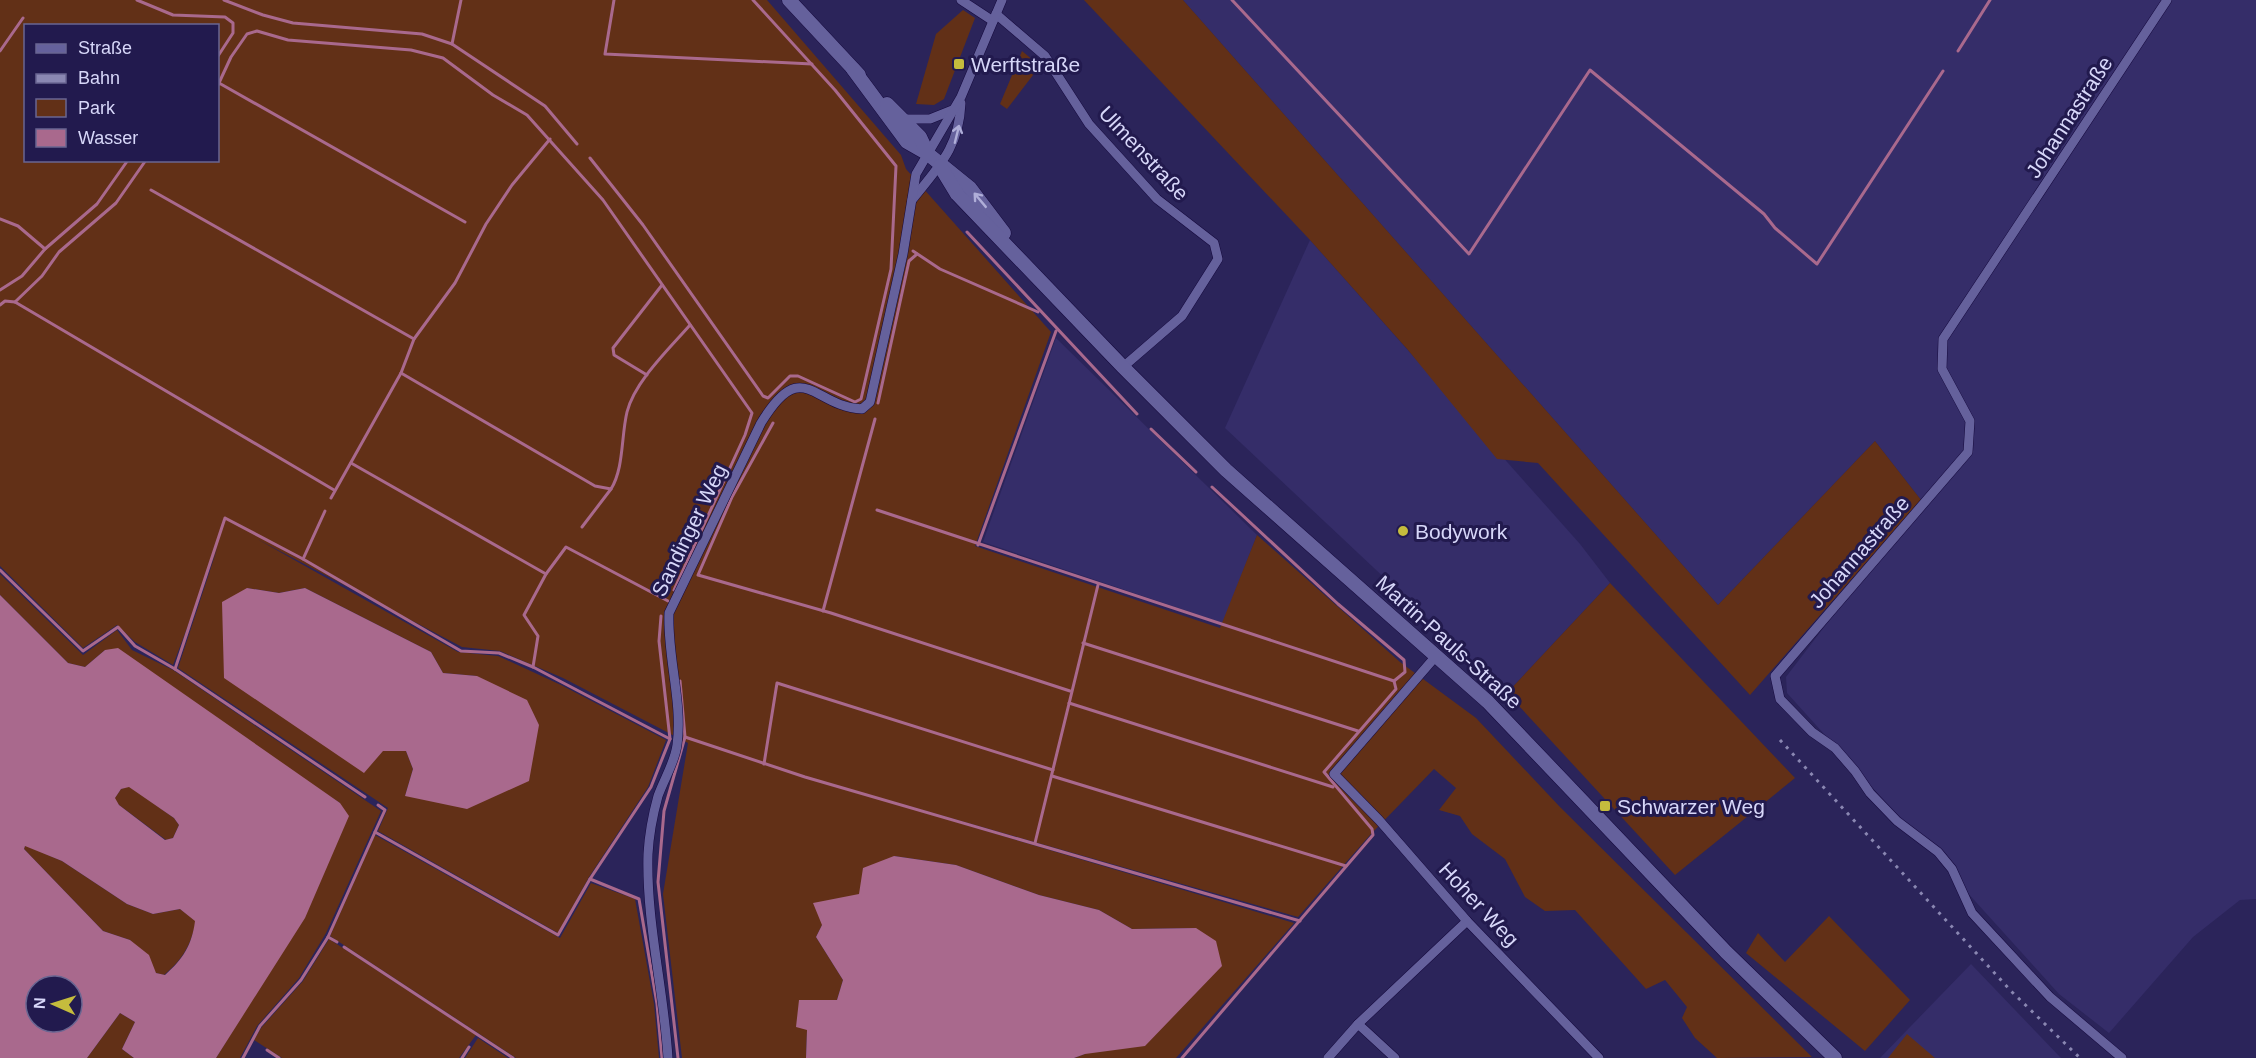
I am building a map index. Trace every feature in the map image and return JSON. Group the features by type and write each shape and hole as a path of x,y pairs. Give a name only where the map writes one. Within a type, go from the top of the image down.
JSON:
{"street":[{"name":"Martin-Pauls-Straße","path":"789,0 920,137 928,153 940,166 957,194 1123,367 1226,470 1488,702 1726,952 1835,1058"},
{"name":"Ulmenstraße","path":"961,0 994,17 1045,56 1089,124 1157,199 1214,243 1218,259 1182,316 1123,367"},
{"path":"928,153 961,98 1002,0"},
{"name":"Johannastraße","path":"2122,1058 2050,997 1972,913 1952,869 1938,852 1897,820 1870,793 1835,748 1812,732 1780,699 1776,676 1968,452 1970,421 1942,369 1943,339 2167,0"},
{"name":"Martin-Pauls-Straße","path":"853,69 907,142 928,153"},
{"path":"909,203 940,166 954,144 960,121 961,98"},
{"path":"903,119 930,119 955,109"},
{"name":"Sandinger Weg","path":"668,1058 666,1020 650,895 648,853 658,795 677,746 677,720 668,637 669,613 761,423 772,406 791,389 800,387 809,387 852,408 862,409 870,402 903,254 909,203 916,174 928,153"},
{"name":"Hoher Weg","path":"1436,656 1334,774 1467,921 1599,1058"},
{"path":"1328,1058 1358,1024 1467,921"},
{"path":"1358,1024 1395,1058"}],"shaded area":[{"path":"1183,0 2256,0 2256,899 2240,900 2193,937 2109,1033 2059,994 1787,693 1786,677 1921,500 1875,441 1718,605"},
{"path":"1310,240 1580,544 1610,583 1507,693 1225,428"},
{"path":"1056,338 1257,535 1223,623 983,542"},
{"path":"1971,964 2061,1058 1880,1058"}],"green space":[{"path":"0,0 767,0 901,155 906,169 1051,332 975,546 1220,628 1257,535 1400,662 1476,718 1560,807 1812,1057 1717,1058 1695,1038 1682,1018 1687,1007 1665,980 1646,989 1575,910 1545,911 1525,897 1505,859 1472,834 1460,816 1439,810 1456,788 1434,769 1370,835 1298,917 775,768 1294,923 1176,1058 1074,1058 1085,1054 1196,928 1132,929 1099,910 1039,895 956,865 894,856 859,894 822,925 816,937 843,980 837,1000 817,1002 807,1030 806,1058 682,1058 663,894 688,743 563,678 500,651 462,647 257,539 458,652 498,656 561,685 666,740 648,787 589,877 558,933 378,831 388,808 178,668 218,546 173,665 135,642 117,625 83,648 0,566","holes":["247,588 279,593 305,588 431,652 443,673 477,676 405,796 413,769 406,751 383,750 364,772"]},
{"path":"1084,0 1183,0 1718,605 1875,441 1921,500 1750,695 1538,463 1497,459 1408,350 1310,240"},
{"path":"963,10 975,18 944,99 934,105 916,104 936,34"},
{"path":"1022,51 1040,66 1007,109 1000,104"},
{"path":"0,574 83,655 117,630 132,650 173,670 381,811 326,933 299,978 257,1026 240,1058 216,1058 241,1017 340,803 105,650 85,667 68,663 0,595"},
{"path":"1610,583 1795,778 1675,875 1507,693"},
{"path":"129,786 174,818 179,825 173,838 166,840 119,805 114,799 121,789"},
{"path":"375,835 560,938 591,883 635,899 654,1004 659,1058 516,1058 330,936"},
{"path":"25,845 62,861 127,904 153,914 180,909 196,921 192,937 181,957 164,975 156,973 130,940 103,931 24,849"},
{"path":"1829,916 1910,1000 1865,1051 1746,953 1758,933 1785,962"},
{"path":"329,939 476,1035 459,1058 282,1058 254,1040 261,1028 303,981"},
{"path":"120,1013 135,1022 122,1049 134,1058 87,1058"},
{"path":"1907,1034 1935,1058 1888,1058"},
{"path":"478,1038 508,1058 465,1058"}],"water":[{"path":"247,588 279,593 305,588 431,652 443,673 477,676 527,700 539,725 529,781 467,809 405,796 413,769 406,751 383,751 364,773 224,678 222,602"},
{"path":"0,595 68,663 85,667 105,650 118,648 340,803 349,816 305,918 216,1058 134,1058 122,1049 135,1022 120,1013 87,1058 0,1058","holes":["129,787 174,818 179,825 173,838 165,840 119,805 115,798 121,789","25,846 62,861 127,904 153,914 180,909 195,921 192,937 182,957 165,975 156,973 149,955 130,940 103,931 24,849"]},
{"path":"894,856 956,865 1039,895 1099,910 1132,929 1196,928 1216,941 1222,966 1145,1046 1085,1054 1074,1058 806,1058 807,1030 796,1027 799,1000 837,1000 843,980 816,937 822,925 813,903 859,894 863,868"}],"waterway":[{"path":"137,0 173,15 225,17 233,23 233,33 219,54"},
{"path":"224,0 263,15 293,23 422,34 452,44 545,106 577,144"},
{"path":"452,44 461,0"},
{"path":"614,0 605,54 812,64"},
{"path":"590,158 643,225 763,396 768,398 790,376 798,376 855,402 861,399 891,269 896,166 835,90 753,0"},
{"path":"1232,0 1469,254 1590,70 1764,214 1775,228 1817,264 1943,71"},
{"path":"1958,51 1990,0"},
{"path":"0,51 23,18"},
{"path":"219,83 231,57 247,34 257,31 288,40 411,50 443,58 493,95 527,115 603,200 752,413 745,435 674,590"},
{"path":"219,83 465,222"},
{"path":"331,498 401,373 414,339 455,283 486,224 512,185 550,139"},
{"path":"0,290 22,276 45,249 97,204 127,162"},
{"path":"15,302 42,276 59,252 116,203 145,162"},
{"path":"151,190 414,339"},
{"path":"0,219 18,226 45,249"},
{"path":"967,232 1137,414"},
{"path":"913,251 940,269 1038,312"},
{"path":"878,403 909,261 917,254"},
{"path":"647,375 614,355 613,348 662,285"},
{"path":"0,305 5,301 15,302 334,490"},
{"path":"401,373 595,486 611,489 618,472 625,422 631,400 645,377 690,325"},
{"path":"978,545 1056,331"},
{"path":"823,611 875,419"},
{"path":"773,423 732,497 698,575 831,613 1070,691"},
{"path":"1151,429 1196,472"},
{"path":"351,463 546,574"},
{"path":"877,510 1394,681 1405,672 1404,660 1338,604 1212,487"},
{"path":"582,527 611,489"},
{"path":"303,559 325,511"},
{"path":"175,669 225,518 303,559 461,651 499,653 533,667 670,739"},
{"path":"533,667 538,636 524,615 546,574 566,547 668,601"},
{"path":"0,570 83,651 118,627 135,646 175,669 365,797"},
{"path":"1035,843 1098,585"},
{"path":"590,879 651,787 670,739 659,641 661,616"},
{"path":"1083,643 1358,731"},
{"path":"678,1058 658,882 664,811 685,737 680,681"},
{"path":"1182,1058 1373,835 1372,829 1324,772 1396,689 1394,681"},
{"path":"764,764 777,683 1053,770"},
{"path":"1069,703 1333,787"},
{"path":"685,737 805,777 1300,921"},
{"path":"1052,776 1346,866"},
{"path":"375,832 385,810 378,805"},
{"path":"243,1058 260,1026 301,980 328,937 375,832 558,935 590,879 639,899 657,1004 662,1058"},
{"path":"328,937 337,942"},
{"path":"344,947 513,1058"},
{"path":"462,1058 469,1047"},
{"path":"267,1050 279,1058"}],"railway":[{"path":"1780,740 2012,992 2080,1058"}],"place":[{"name":"Werftstraße","path":"959,64"},
{"name":"Bodywork","path":"1403,531"},
{"name":"Schwarzer Weg","path":"1605,806"}]}
